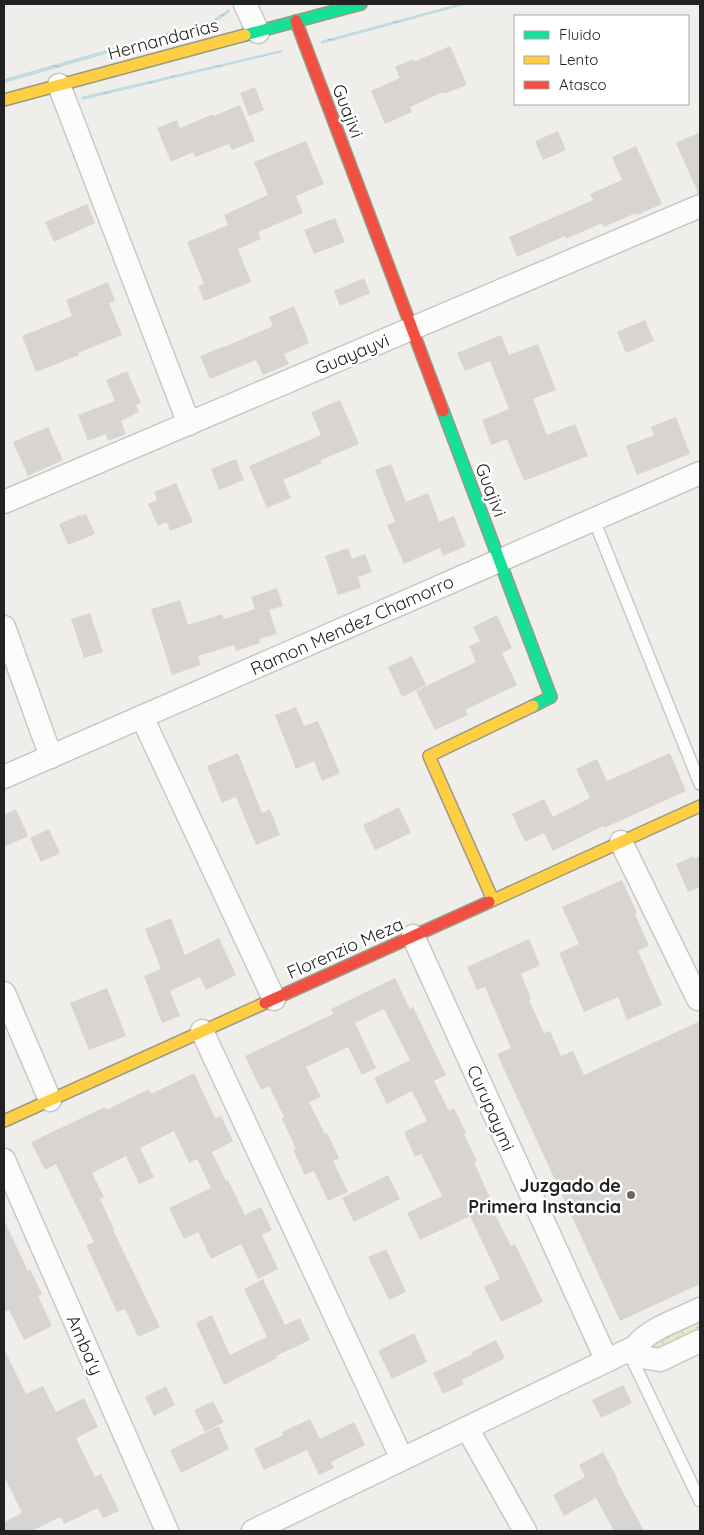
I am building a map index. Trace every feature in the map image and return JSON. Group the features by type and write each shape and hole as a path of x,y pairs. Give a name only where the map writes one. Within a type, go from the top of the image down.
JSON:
{"street":[{"path":"245,4 258,32"},
{"name":"Hernandarias","path":"6,96 59,85 361,4"},
{"name":"Guajivi","path":"296,21 551,697 429,756 493,900"},
{"path":"59,85 189,424"},
{"name":"Guayayvi","path":"4,502 700,206"},
{"name":"Ramon Mendez Chamorro","path":"4,777 700,473"},
{"path":"4,627 51,756"},
{"path":"142,717 274,999"},
{"name":"Florenzio Meza","path":"4,1121 700,806"},
{"path":"621,842 698,999"},
{"name":"Curupaymi","path":"413,936 607,1361"},
{"path":"4,993 50,1100"},
{"path":"202,1032 402,1460"},
{"name":"Amba'y","path":"4,1160 167,1531"},
{"path":"253,1531 607,1361 631,1349 649,1333 700,1309"},
{"path":"631,1349 647,1358 660,1360 700,1341"},
{"path":"467,1428 525,1531"}],"lane":[{"path":"594,520 700,784"},
{"path":"631,1349 700,1501"}],"green space":[{"path":"700,1320 700,1328 657,1349 653,1348 652,1344"}],"water":[{"path":"458,4 468,4 321,44 321,41"},
{"path":"229,9 230,12 214,23 4,83 4,79 213,20"},
{"path":"282,50 283,52 82,100 81,97"}],"building":[{"path":"450,46 467,85 444,94 443,92 410,107 412,112 385,124 371,91 400,78 395,67 413,59 414,62"},
{"path":"255,87 264,110 249,116 240,93"},
{"path":"240,105 255,141 232,150 229,144 195,157 193,152 171,162 157,128 177,120 180,128"},
{"path":"558,131 566,150 543,160 535,141"},
{"path":"700,132 700,193 698,193 676,143"},
{"path":"306,141 324,184 296,196 303,213 258,232 261,239 238,249 251,282 204,301 198,286 204,284 187,242 228,225 224,215 268,195 254,162"},
{"path":"636,146 662,204 604,227 602,223 566,239 565,236 517,257 509,237 593,200 590,194 622,180 612,157"},
{"path":"87,204 95,223 54,242 45,222"},
{"path":"335,218 345,242 314,254 304,230"},
{"path":"364,278 370,293 340,306 334,291"},
{"path":"108,282 115,301 109,303 122,335 36,372 22,336 72,316 66,300"},
{"path":"294,306 309,343 284,354 289,364 263,375 256,360 210,379 200,356 273,326 269,317"},
{"path":"645,320 654,341 626,353 617,332"},
{"path":"501,335 509,355 538,344 556,390 533,399 547,435 575,424 588,456 524,481 507,439 491,445 482,420 509,409 490,361 465,371 457,353"},
{"path":"127,371 141,403 136,405 139,412 121,421 126,434 108,441 106,434 88,441 78,415 115,401 106,380"},
{"path":"340,400 359,444 321,460 322,463 283,480 291,498 267,508 249,466 321,435 311,412"},
{"path":"676,417 690,454 637,475 626,446 654,435 651,427"},
{"path":"48,427 63,460 28,476 13,442"},
{"path":"236,459 244,480 219,490 211,469"},
{"path":"391,464 406,502 428,493 439,522 454,516 466,546 443,556 440,548 404,564 387,525 395,522 375,470"},
{"path":"176,483 193,522 170,531 167,522 158,526 148,504 157,500 154,492"},
{"path":"86,514 95,534 68,545 59,524"},
{"path":"348,548 352,559 365,554 372,572 358,577 361,588 338,595 325,556"},
{"path":"277,588 283,606 269,610 277,634 259,639 260,643 236,651 234,645 198,656 201,665 172,675 151,609 180,600 188,625 222,614 224,619 255,609 251,597"},
{"path":"90,613 103,652 84,658 71,619"},
{"path":"497,615 512,648 502,653 517,685 465,710 468,715 435,730 416,691 476,662 469,646 480,641 473,627"},
{"path":"412,656 426,685 402,697 388,667"},
{"path":"296,707 304,726 318,721 340,773 322,781 314,761 296,769 275,715"},
{"path":"238,753 262,813 270,809 280,835 256,845 236,797 222,803 207,766"},
{"path":"670,753 686,791 604,828 603,826 553,851 544,833 525,842 512,814 544,799 553,817 590,798 576,769 597,759 607,781"},
{"path":"399,807 411,833 375,850 363,825"},
{"path":"16,809 28,836 4,847 4,815"},
{"path":"49,829 60,853 41,862 30,838"},
{"path":"694,856 695,859 700,856 700,887 688,892 676,864"},
{"path":"622,880 649,946 638,951 662,1005 627,1020 618,997 584,1012 559,953 579,944 562,907"},
{"path":"171,918 185,955 219,938 236,975 206,990 200,977 170,991 180,1016 162,1023 144,976 161,969 145,929"},
{"name":"Juzgado de Primera Instancia","path":"529,939 540,965 521,974 531,999 529,1000 544,1033 550,1031 561,1056 573,1051 584,1075 700,1021 700,1284 620,1321 497,1054 511,1048 485,987 477,990 467,967"},
{"path":"395,978 410,1009 413,1007 446,1075 434,1081 449,1111 454,1108 466,1133 464,1134 477,1161 474,1162 490,1198 487,1199 511,1246 515,1244 543,1302 501,1322 484,1287 500,1279 470,1216 420,1240 407,1213 442,1196 421,1154 415,1157 404,1132 427,1121 412,1091 387,1104 374,1078 410,1060 384,1009 355,1023 376,1068 362,1075 348,1047 306,1067 321,1097 309,1102 339,1158 333,1161 348,1192 328,1201 314,1171 305,1175 293,1150 296,1149 282,1119 284,1117 269,1086 261,1090 245,1056 333,1014 331,1009"},
{"path":"107,988 126,1036 89,1050 70,1003"},
{"path":"194,1073 215,1118 221,1116 233,1141 212,1152 245,1215 261,1207 272,1230 262,1235 278,1269 258,1279 241,1244 211,1259 198,1232 184,1239 169,1208 211,1188 197,1159 189,1163 174,1131 140,1148 154,1177 139,1184 126,1156 92,1173 104,1197 100,1199 113,1230 160,1327 138,1337 125,1309 117,1312 86,1245 94,1242 56,1164 45,1170 31,1142 105,1107 106,1110 149,1089 151,1094"},
{"path":"388,1175 400,1199 354,1222 342,1198"},
{"path":"4,1220 28,1271 30,1269 42,1294 38,1296 52,1326 24,1340 9,1310 4,1312"},
{"path":"386,1249 406,1292 389,1300 368,1257"},
{"path":"263,1279 285,1325 300,1318 310,1340 276,1356 277,1358 224,1385 196,1323 212,1315 230,1355 267,1337 244,1289"},
{"path":"414,1333 427,1362 392,1379 378,1351"},
{"path":"496,1340 505,1358 462,1380 464,1384 443,1394 433,1373 473,1354 472,1352"},
{"path":"4,1349 26,1394 43,1386 56,1412 84,1398 98,1427 76,1438 95,1477 101,1474 119,1511 103,1518 98,1508 64,1524 60,1517 32,1531 4,1531 4,1522 22,1513 4,1476"},
{"path":"623,1385 632,1403 601,1418 592,1400"},
{"path":"166,1386 175,1405 154,1416 145,1397"},
{"path":"213,1401 224,1422 205,1432 194,1410"},
{"path":"310,1419 320,1439 354,1422 365,1445 331,1462 334,1468 319,1475 307,1450 264,1470 254,1449 283,1435 282,1432"},
{"path":"219,1426 229,1449 181,1473 170,1450"},
{"path":"603,1452 644,1531 614,1531 596,1498 564,1516 553,1495 585,1477 579,1465"}],"traffic: fast":[{"path":"245,35 361,4"},
{"path":"443,411 551,697 533,706"}],"traffic: slow":[{"path":"4,100 245,35"},
{"path":"493,900 429,756 533,706"},
{"path":"489,902 700,806"},
{"path":"4,1121 265,1003"}],"traffic: jam":[{"path":"296,21 443,411"},
{"path":"265,1003 489,902"}],"place":[{"name":"Juzgado de Primera Instancia","path":"631,1195"}]}
